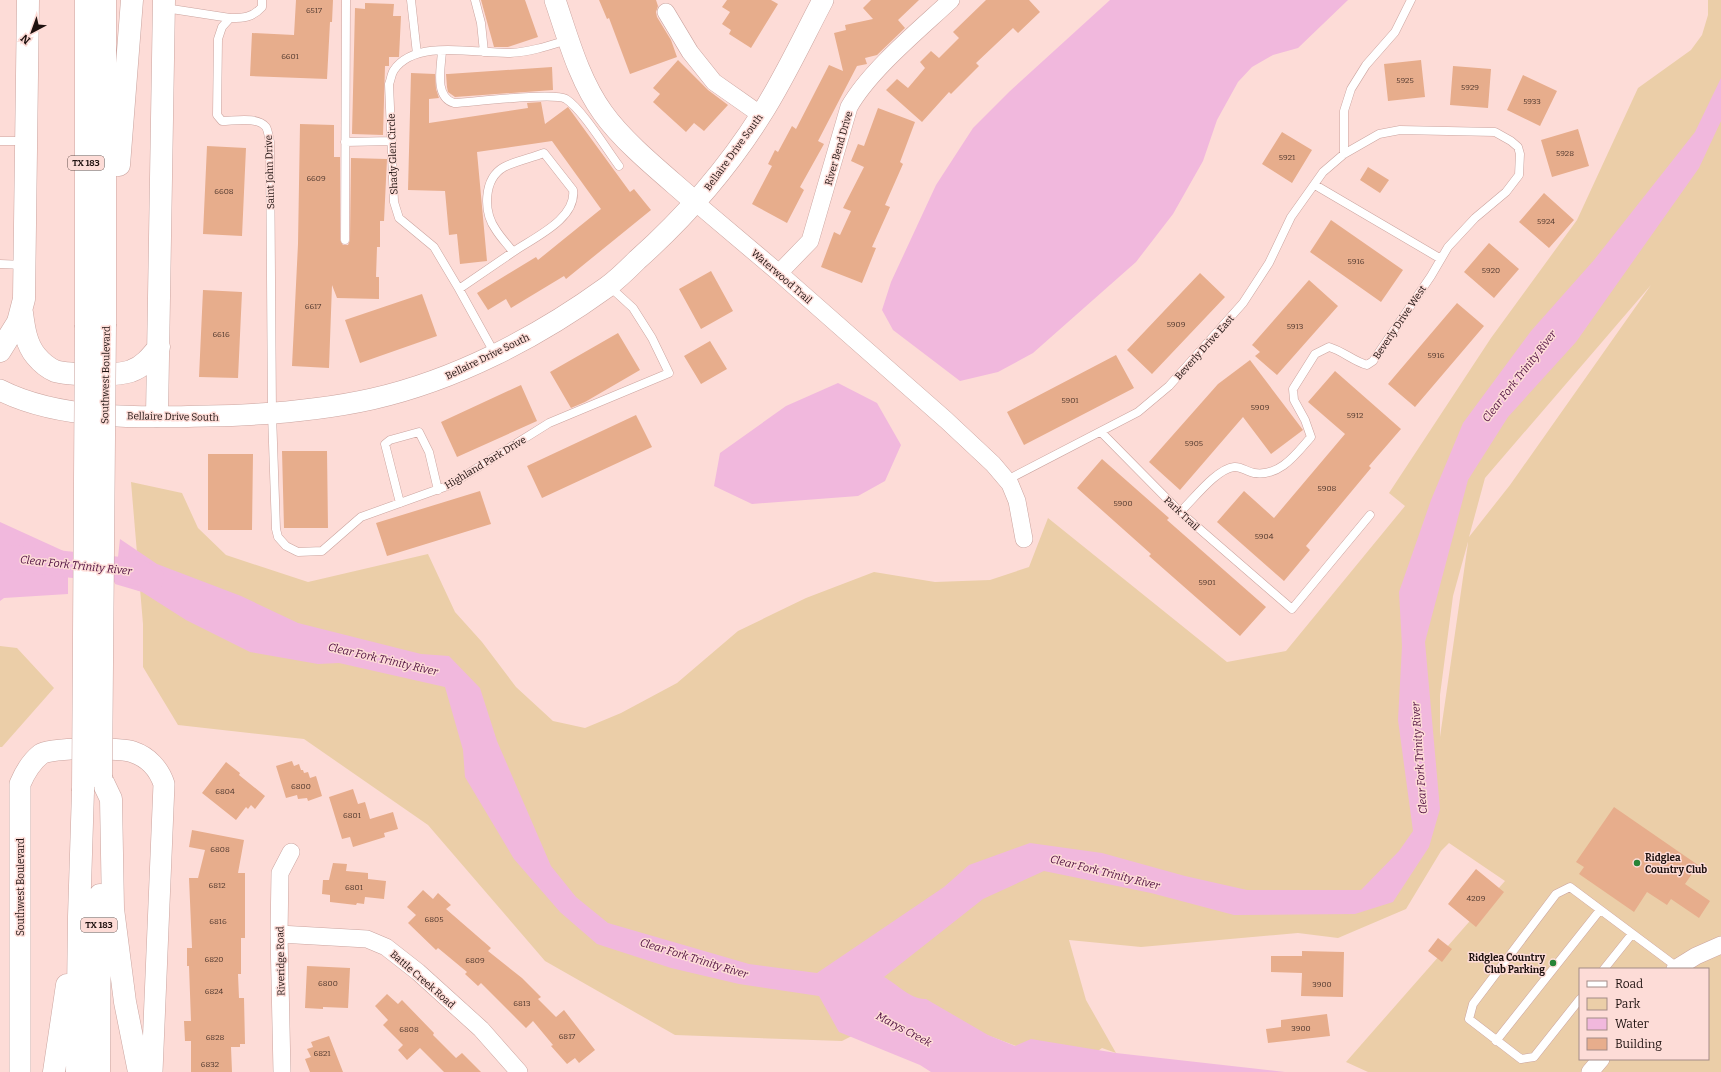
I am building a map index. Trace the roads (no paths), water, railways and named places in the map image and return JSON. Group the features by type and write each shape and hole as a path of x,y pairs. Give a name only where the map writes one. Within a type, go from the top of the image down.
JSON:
{"main road":[{"path":"28,0 25,265 22,313 26,338 30,349 45,365 66,373 122,374 141,367 158,347"},
{"name":"Southwest Boulevard","path":"86,0 99,323 101,778 99,1072"},
{"name":"Southwest Boulevard","path":"77,1072 79,917 99,323 105,0"},
{"path":"99,323 112,303 121,133 132,0"},
{"path":"157,416 164,4"},
{"path":"0,351 22,313"},
{"path":"101,778 111,799 113,908 125,1002 139,1072"},
{"path":"54,1072 79,917"}],"street":[{"name":"Waterwood Trail","path":"555,0 568,40 585,83 602,113 620,133 695,202 780,273 946,420 1007,480 1017,501 1024,539"},
{"name":"Bellaire Drive South","path":"0,390 48,408 70,412 157,416 272,414 339,405 374,398 446,376 495,354 551,325 609,286 653,246 695,202 725,165 761,115 823,0"},
{"name":"River Bend Drive","path":"780,273 810,241 850,107 855,97 874,74 950,0"},
{"path":"666,12 690,52 714,82 761,115"},
{"name":"Southwest Boulevard","path":"20,1072 20,784 27,768 42,753 60,749 116,749 133,752 148,759 161,774 164,784 152,1072"},
{"name":"Riveridge Road","path":"282,1072 279,934 280,873 290,852"},
{"name":"Battle Creek Road","path":"279,934 367,939 386,947 418,972 481,1029 519,1072"},
{"path":"1676,968 1696,956 1721,945"},
{"path":"1590,1072 1600,1060"}],"lane":[{"path":"164,4 230,18 248,17 256,14 262,7 262,0"},
{"path":"345,240 346,0"},
{"path":"411,0 417,54"},
{"path":"475,0 481,23 484,52"},
{"path":"1344,154 1344,110 1351,90 1366,65 1395,32 1411,0"},
{"name":"Saint John Drive","path":"230,18 222,27 218,39 217,115 222,121 250,120 261,123 267,128 270,142 272,414"},
{"name":"Shady Glen Circle","path":"495,354 434,247 400,218 394,202 390,84 393,71 405,58 426,51 510,53 539,49 568,40"},
{"path":"442,51 440,88 444,97 448,101 454,103 549,96 564,98 576,107 619,166"},
{"name":"Beverly Drive East","path":"1007,480 1138,412 1169,386 1243,303 1270,263 1291,218 1324,172 1344,154 1379,134 1400,130 1444,131"},
{"name":"Beverly Drive West","path":"1180,512 1224,470 1234,466 1253,473 1264,474 1283,467 1311,437 1305,420 1294,400 1293,389 1315,354 1329,347 1339,350 1358,362 1367,364 1373,361 1454,241 1475,218 1506,192 1519,175 1520,154 1518,147 1511,141 1495,132 1444,131"},
{"path":"0,141 27,141"},
{"path":"346,142 392,141"},
{"path":"459,289 558,222 568,210 574,198 573,190 544,153 504,167 494,175 487,190 488,210 495,229 513,252"},
{"path":"1314,185 1441,259"},
{"path":"0,264 25,265"},
{"name":"Highland Park Drive","path":"272,414 276,529 278,537 286,546 298,552 322,551 361,517 450,485 549,423 608,400 669,373 652,338 632,308 609,286"},
{"path":"400,503 385,444 390,440 419,432 429,452 438,490"},
{"name":"Park Trail","path":"1101,432 1180,512 1292,609 1370,515"},
{"path":"1579,1000 1534,1057 1520,1059 1469,1019 1473,1004 1556,894 1570,886 1676,968"},
{"path":"1496,1041 1600,910"},
{"path":"1605,968 1632,934"}],"water":[{"path":"1110,0 1348,0 1298,48 1273,55 1252,67 1238,82 1217,120 1203,161 1173,214 1136,262 1033,353 998,372 960,381 893,330 882,310 891,282 936,185 973,128 1010,91"},
{"name":"Marys Creek","path":"1721,78 1721,121 1699,168 1576,342 1508,417 1468,480 1425,642 1440,809 1429,847 1393,902 1355,914 1234,915 1151,893 1044,871 983,899 884,977 915,997 926,999 988,1035 1015,1046 1031,1039 1116,1053 1285,1072 931,1072 920,1065 839,1032 819,996 739,984 671,968 597,944 560,912 514,859 465,777 463,750 445,687 339,663 318,664 250,652 186,620 142,592 115,584 120,539 157,564 241,596 298,623 421,654 449,656 480,688 497,741 551,866 576,897 608,923 749,964 817,973 944,887 969,865 1030,843 1102,853 1185,876 1247,890 1361,890 1399,851 1413,831 1398,720 1402,646 1399,592 1431,500 1463,423 1531,331 1594,260 1695,132"},
{"path":"838,383 877,403 901,445 885,481 858,496 752,504 714,486 720,453 786,406"},
{"path":"0,522 68,553 68,594 4,598 0,601"}],"waterway":[{"name":"Clear Fork Trinity River","path":"0,557 138,572 151,578"}],"place":[{"name":"Ridglea Country Club","path":"1637,863"},
{"name":"Ridglea Country Club Parking","path":"1553,963"}]}
